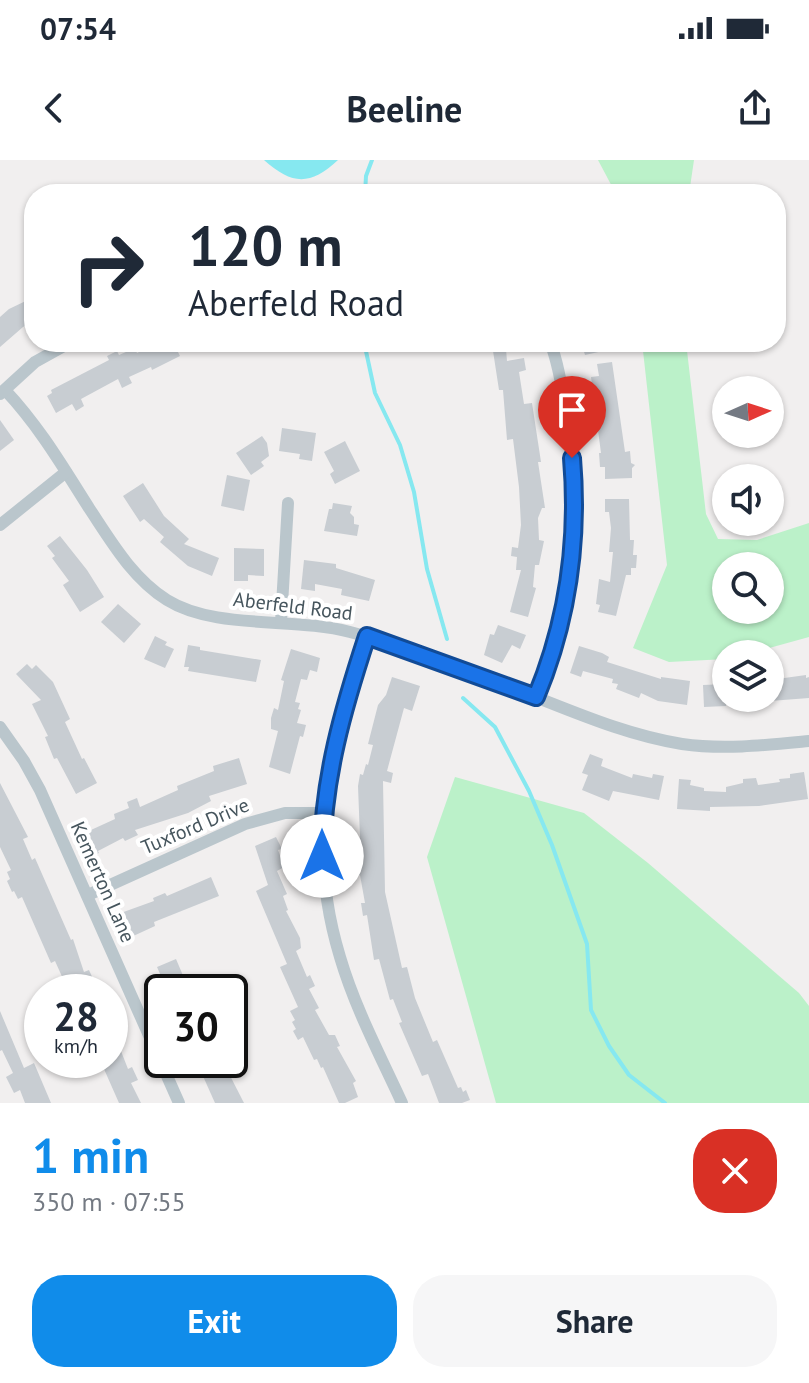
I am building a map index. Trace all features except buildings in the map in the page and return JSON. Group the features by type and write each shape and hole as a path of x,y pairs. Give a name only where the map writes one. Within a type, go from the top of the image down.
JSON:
{"street":[{"path":"2,392 35,362 53,352"},
{"path":"536,697 559,635 570,583 576,525 570,440 553,352"},
{"name":"Aberfeld Road","path":"2,392 31,420 123,559 168,601 189,610 233,619 323,626 367,636 614,728 684,744 763,746 809,741"},
{"path":"0,525 66,472"},
{"path":"281,622 288,503"},
{"path":"367,636 336,737 322,813 326,895 337,947 354,999 402,1103"},
{"name":"Kemerton Lane","path":"0,727 40,790 179,1103"},
{"name":"Tuxford Drive","path":"88,895 257,820 285,813 322,813"}],"green space":[{"path":"598,160 694,160 690,184 611,184"},
{"path":"643,352 687,352 706,514 712,526 712,536 718,539 757,540 784,536 784,531 809,523 809,637 784,644 784,640 712,640 712,660 669,662 633,648 667,565"},
{"path":"455,777 584,813 648,863 799,993 809,1006 809,1103 496,1103 427,857"}],"water":[{"path":"264,160 338,160 319,174 301,179 283,174"}],"waterway":[{"path":"366,184 372,160"},
{"path":"366,352 375,393 400,445 414,492 427,569 447,639"},
{"path":"463,698 495,727 529,791 552,845 587,944 591,1010 609,1046 629,1075 665,1103"}],"route":[{"path":"322,856 322,813 336,737 367,636 536,697 559,635 570,583 576,525 572,458"}]}
